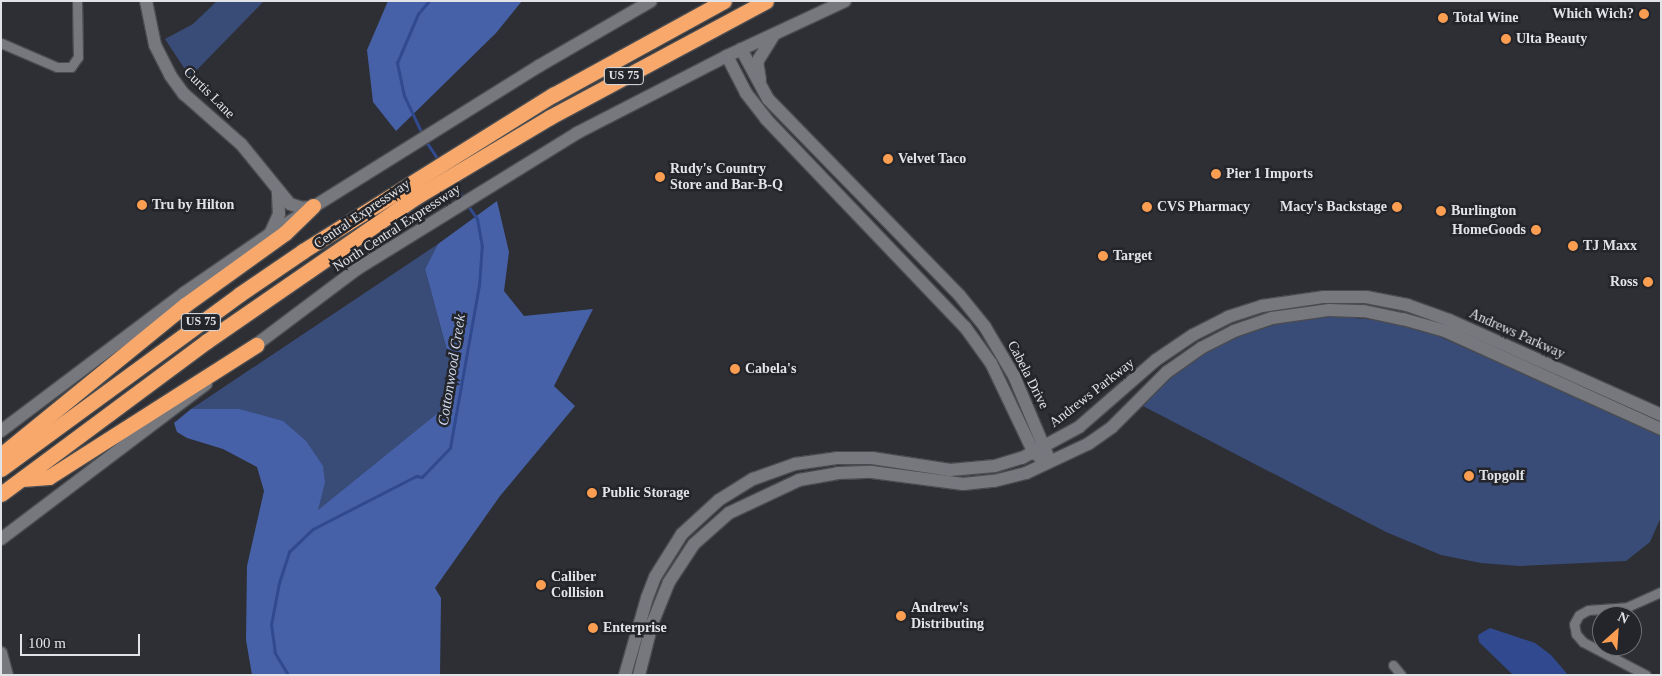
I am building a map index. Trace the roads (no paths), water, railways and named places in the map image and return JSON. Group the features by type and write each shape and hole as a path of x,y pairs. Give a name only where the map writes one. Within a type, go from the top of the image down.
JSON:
{"highway":[{"name":"Central Expressway","path":"1,494 471,145 588,74 724,1"},
{"name":"Central Expressway","path":"1,469 240,294 412,190 485,154 766,1"},
{"path":"1,455 186,305 285,233 313,206"},
{"path":"21,480 49,477 256,345"}],"street":[{"path":"1,43 57,67 67,68 74,64 78,57 77,1"},
{"name":"Curtis Lane","path":"146,1 149,30 170,75 201,110 257,161 278,192 297,208 313,206"},
{"path":"1,431 184,293 270,234 389,159 651,1"},
{"name":"North Central Expressway","path":"1,539 357,270 430,222 583,130 741,49 845,1"},
{"path":"761,88 758,62 777,32"},
{"name":"Cabela Drive","path":"741,49 761,88 799,133 960,296 986,327 1014,376 1046,446 1049,464"},
{"name":"Cabela Drive","path":"727,56 746,93 766,119 965,327 991,363 1034,453 1049,464"},
{"path":"270,234 279,214 278,192"},
{"name":"Andrews Parkway","path":"639,675 652,624 669,582 694,544 729,513 764,494 811,477 853,471 950,484 975,484 1026,473 1081,448 1112,427 1167,372 1201,348 1306,305"},
{"name":"Andrews Parkway","path":"627,674 655,577 682,534 719,500 753,479 795,464 837,458 969,470 995,466 1034,453 1079,427 1156,360 1193,335 1228,316 1306,305 1364,311 1403,319 1445,331 1661,415"},
{"name":"Andrews Parkway","path":"1555,374 1661,429"},
{"path":"811,477 823,467 855,465 884,467 894,462"},
{"path":"719,500 729,513"},
{"path":"1646,675 1583,642 1576,634 1574,624 1579,615 1588,610 1627,607 1661,592"},
{"path":"1,653 8,675"},
{"path":"1392,665 1401,675"}],"waterway":[{"name":"Cottonwood Creek","path":"422,134 404,96 397,63 418,14 429,1"},
{"name":"Cottonwood Creek","path":"426,141 438,159"},
{"name":"Cottonwood Creek","path":"452,181 464,199"},
{"name":"Cottonwood Creek","path":"288,675 275,653 271,625 279,583 289,552 313,529 416,476 422,477 450,448 479,286 482,247 477,219 468,206"}],"place":[{"name":"Which Wich?","path":"1644,14"},
{"name":"Total Wine","path":"1443,18"},
{"name":"Ulta Beauty","path":"1506,39"},
{"name":"Velvet Taco","path":"888,159"},
{"name":"Pier 1 Imports","path":"1216,174"},
{"name":"Rudy's Country Store and Bar-B-Q","path":"660,177"},
{"name":"Tru by Hilton","path":"142,205"},
{"name":"CVS Pharmacy","path":"1147,207"},
{"name":"Macy's Backstage","path":"1397,207"},
{"name":"Burlington","path":"1441,211"},
{"name":"HomeGoods","path":"1536,230"},
{"name":"TJ Maxx","path":"1573,246"},
{"name":"Target","path":"1103,256"},
{"name":"Ross","path":"1648,282"},
{"name":"Cabela's","path":"735,369"},
{"name":"Topgolf","path":"1469,476"},
{"name":"Public Storage","path":"592,493"},
{"name":"Caliber Collision","path":"541,585"},
{"name":"Andrew's Distributing","path":"901,616"},
{"name":"Enterprise","path":"593,628"}]}
